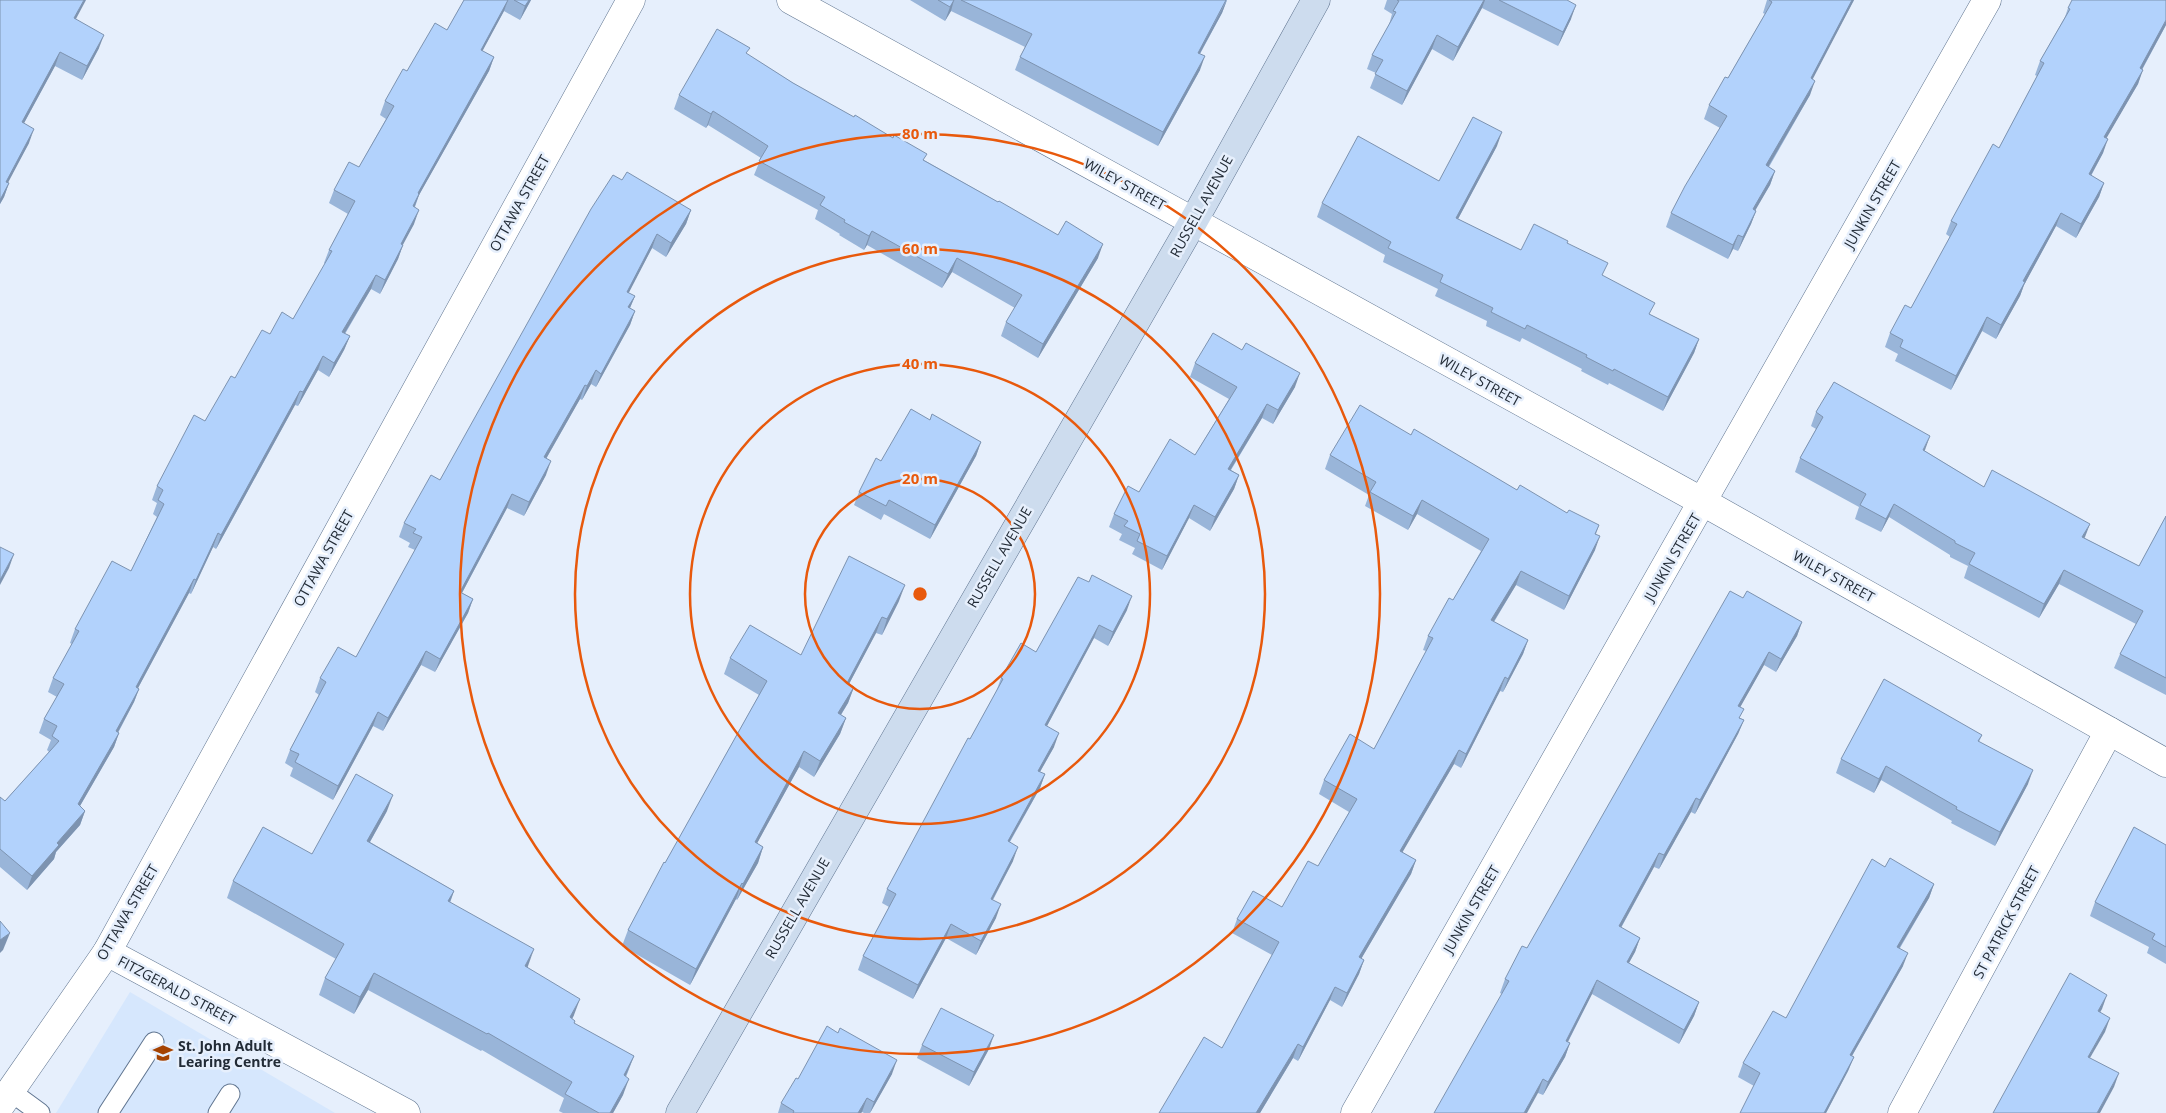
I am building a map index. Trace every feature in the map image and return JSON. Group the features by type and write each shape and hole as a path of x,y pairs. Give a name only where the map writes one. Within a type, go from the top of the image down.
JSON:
{"street":[{"name":"OTTAWA STREET","path":"5,1099 106,952 631,0"},
{"name":"WILEY STREET","path":"791,0 1703,502 2166,764"},
{"name":"RUSSELL AVENUE","path":"680,1113 1193,222 1316,0"},
{"name":"JUNKIN STREET","path":"1355,1113 1988,0"},
{"name":"ST PATRICK STREET","path":"1902,1113 2110,731"},
{"name":"FITZGERALD STREET","path":"106,952 406,1113"}],"lane":[{"path":"108,1113 154,1042"},
{"path":"218,1113 230,1094"},
{"path":"5,1099 40,1113"}],"shaded area":[{"name":"St. John Adult Learing Centre","path":"130,992 335,1113 56,1113"}],"building":[{"path":"0,0 84,0 74,18 104,35 87,66 60,52 22,122 34,129 6,182 9,183 0,200"},
{"path":"464,0 508,0 481,50 494,57 418,193 413,206 419,210 401,244 403,245 385,280 376,275 342,332 350,336 334,363 323,356 303,392 300,391 221,535 218,533 196,580 194,579 136,687 139,689 116,731 119,733 78,804 85,811 32,876 0,849 0,797 5,801 59,741 52,736 57,726 44,719 64,684 53,678 79,631 75,629 112,561 131,571 164,504 158,500 163,490 157,486 194,415 205,421 231,376 235,378 262,330 270,334 282,312 293,319 332,251 329,250 355,201 334,190 349,162 359,167 394,106 385,101 403,69 407,71 435,23 447,30"},
{"path":"514,0 529,0 525,6"},
{"path":"938,0 954,0 950,7"},
{"path":"961,0 1226,0 1198,53 1205,56 1163,132 1020,57 1032,34"},
{"path":"1397,0 1484,0 1458,47 1437,35 1407,91 1375,74 1383,60 1372,55 1396,12 1393,11 1399,1"},
{"path":"1499,0 1567,0 1576,5 1563,32"},
{"path":"1769,0 1852,0 1811,78 1815,81 1766,165 1775,171 1753,209 1756,211 1743,237 1738,235 1733,245 1671,213 1727,116 1709,105 1725,77 1728,78 1772,2"},
{"path":"2072,0 2166,0 2166,20 2140,68 2143,70 2104,137 2108,139 2089,174 2104,183 2081,224 2061,213 2001,325 1987,317 1956,376 1900,347 1903,340 1890,333 1905,305 1911,308 1957,224 1951,221 1993,144 1999,148 2044,63 2040,61 2070,9 2068,8"},
{"path":"717,29 750,48 746,53 793,83 854,117 855,115 893,138 894,135 927,154 923,160 998,202 1058,235 1066,221 1103,244 1043,344 1006,322 1022,295 957,258 948,274 872,231 869,236 844,222 845,220 820,205 825,197 759,161 768,146 713,111 711,114 679,95"},
{"path":"1473,117 1502,132 1456,218 1521,250 1534,224 1608,263 1602,275 1655,303 1649,314 1699,339 1668,397 1614,369 1613,371 1586,357 1587,355 1527,325 1525,329 1491,312 1493,308 1440,282 1443,275 1388,248 1391,242 1322,203 1358,136 1439,181"},
{"path":"627,172 691,210 671,243 657,234 627,292 635,296 628,307 635,311 601,374 596,370 587,386 585,385 544,457 551,461 529,502 512,494 460,592 473,599 440,659 426,651 388,718 378,712 338,786 295,762 299,754 290,750 326,682 320,678 338,647 356,657 422,537 413,533 416,529 404,523 431,475 440,480 591,209 613,175 622,180"},
{"path":"1213,333 1242,350 1246,343 1300,373 1278,410 1267,404 1228,469 1239,475 1215,517 1194,505 1167,556 1137,541 1140,534 1124,526 1128,521 1114,514 1128,486 1139,492 1170,439 1195,455 1237,387 1195,363"},
{"path":"1834,382 1930,436 1923,450 1984,487 1992,470 2090,524 2082,537 2139,566 2166,516 2166,678 2120,654 2143,611 2064,570 2044,604 1969,564 1975,553 1955,543 1955,541 1894,504 1886,519 1860,505 1866,494 1800,458 1823,417 1816,412"},
{"path":"1360,405 1411,435 1414,429 1517,490 1520,485 1567,513 1569,510 1599,525 1595,534 1600,536 1569,596 1521,571 1491,620 1528,640 1508,679 1505,677 1466,754 1459,750 1400,851 1416,860 1359,957 1364,960 1347,993 1335,987 1303,1047 1298,1044 1256,1113 1159,1113 1204,1037 1222,1048 1279,942 1237,919 1253,891 1282,907 1308,861 1318,866 1357,799 1324,780 1350,734 1374,749 1433,638 1428,636 1449,598 1453,600 1489,539 1422,500 1413,516 1370,492 1376,482 1330,455"},
{"path":"911,409 930,420 932,414 981,442 935,525 889,500 886,506 859,492 876,458 881,461"},
{"path":"0,547 14,554 0,580"},
{"path":"849,556 905,585 887,619 882,617 847,683 854,687 838,713 846,718 820,761 804,751 755,842 763,847 696,969 628,930 664,862 767,681 730,658 750,625 801,655"},
{"path":"1092,575 1132,596 1113,632 1099,625 1045,725 1059,733 1038,771 1045,774 1008,841 1018,847 991,899 1001,904 981,941 951,924 918,985 863,956 896,894 887,889 1021,643 1036,652 1078,577 1089,582"},
{"path":"1730,591 1743,598 1747,591 1802,622 1781,659 1769,652 1738,706 1744,709 1739,718 1744,720 1700,800 1696,798 1664,855 1659,853 1619,926 1640,938 1627,962 1699,1002 1684,1030 1597,980 1566,1041 1570,1043 1548,1082 1543,1079 1524,1113 1434,1113 1509,981 1505,979 1522,946 1527,948"},
{"path":"1884,679 1982,735 1978,741 2033,770 2000,832 1956,809 1957,807 1886,766 1879,779 1841,759"},
{"path":"356,774 393,795 367,841 454,891 448,901 534,949 525,966 580,999 570,1017 575,1021 574,1023 634,1056 624,1075 629,1079 610,1113 599,1113 565,1094 572,1082 488,1033 374,973 360,997 325,978 344,944 233,881 263,827 312,854"},
{"path":"2134,827 2166,845 2166,947 2152,939 2155,934 2095,902"},
{"path":"1890,858 1934,884 1897,947 1908,953 1850,1055 1854,1057 1824,1113 1740,1113 1760,1073 1743,1063 1773,1011 1786,1018 1872,859 1885,867"},
{"path":"0,921 10,933 0,940"},
{"path":"2070,973 2107,995 2098,1011 2110,1018 2088,1057 2119,1073 2097,1113 1993,1113"},
{"path":"941,1008 994,1035 974,1072 922,1045"},
{"path":"827,1026 838,1033 840,1028 897,1060 874,1102 867,1098 858,1113 793,1113 794,1111 781,1103 796,1078 798,1079"}],"place":[{"name":"St. John Adult Learing Centre","path":"163,1053"}]}
